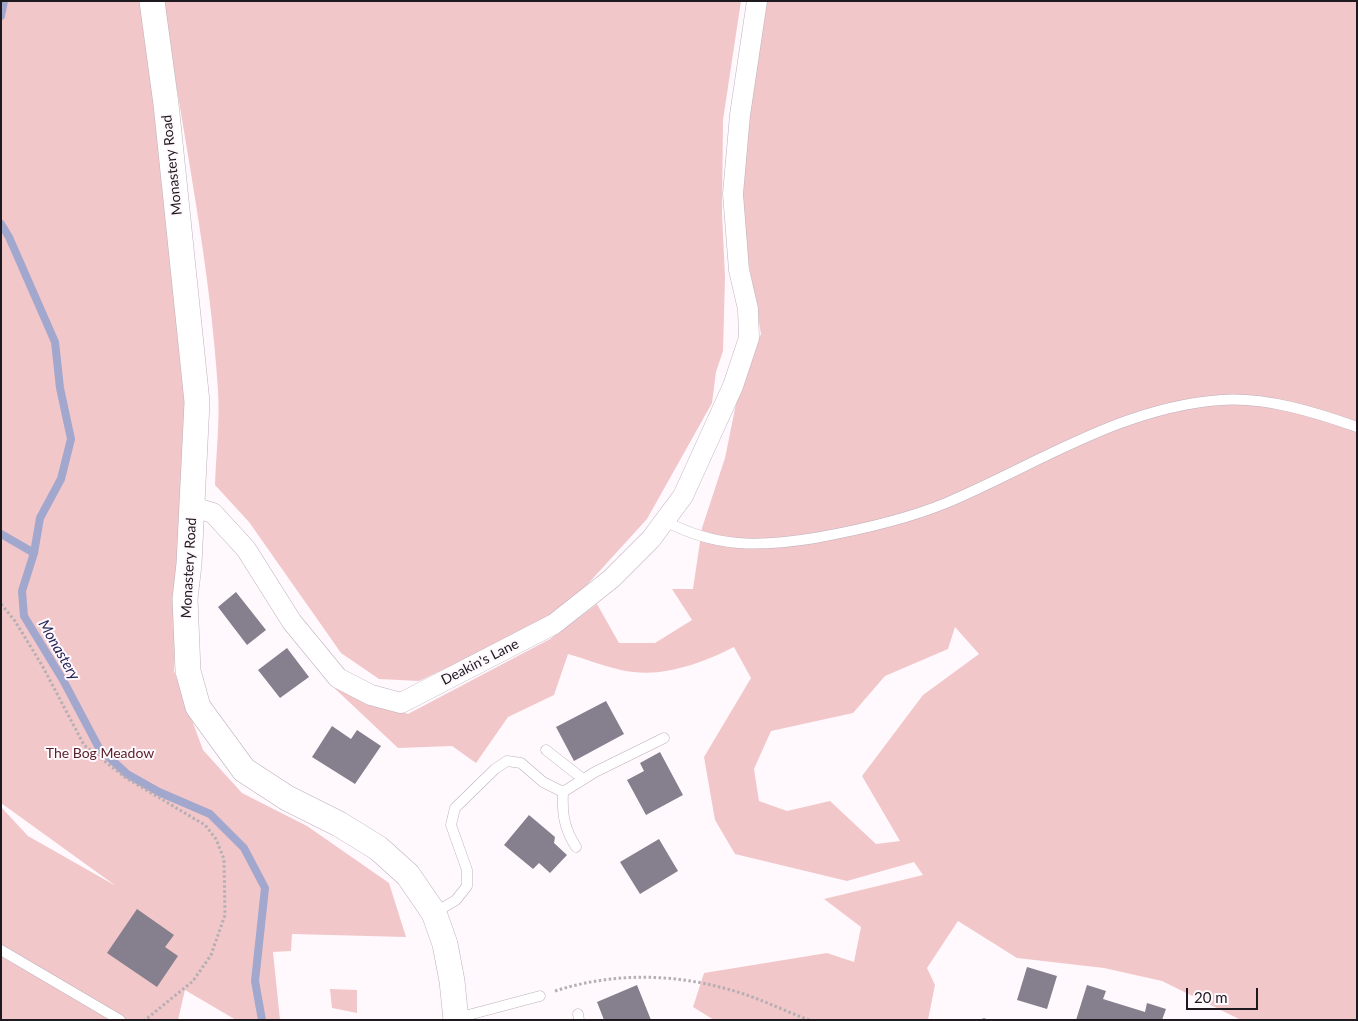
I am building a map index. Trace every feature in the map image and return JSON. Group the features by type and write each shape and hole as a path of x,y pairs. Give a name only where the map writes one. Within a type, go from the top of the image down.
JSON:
{"street":[{"name":"Monastery Road","path":"152,1 166,104 197,402 185,599 188,671 198,707 244,770 287,798 339,824 378,848 408,876 434,913 445,944 452,981 456,1019"},
{"name":"Deakin's Lane","path":"192,507 213,513 246,550 292,622 338,678 371,695 401,703 554,624 611,579 651,539 683,496 733,386 749,338 748,309 739,270 733,194 740,115 757,1"}],"lane":[{"path":"664,521 688,533 715,541 746,544 798,540 843,533 904,518 946,503 1084,437 1135,418 1173,407 1221,400 1255,402 1299,409 1357,428"},
{"path":"563,792 664,738"},
{"path":"546,750 584,780"},
{"path":"434,913 456,900 467,886 467,870 451,825 455,808 495,769 507,761 521,763 543,782 563,792"},
{"path":"563,792 562,818 576,847"},
{"path":"1,950 120,1020"},
{"path":"456,1019 540,996"}],"path":[{"path":"1,604 15,621 43,667 84,745 126,778 205,825 216,839 224,859 225,914 211,955 194,981 145,1020"},
{"path":"540,996 584,981 637,976 689,981 728,989 809,1020"}],"green space":[{"name":"The Bog Meadow","path":"1,1 145,1 189,408 174,671 203,750 242,793 307,826 389,883 406,937 292,934 291,951 273,952 280,1020 236,1020 185,990 178,1020 1,1020 1,807 28,836 116,886 1,803"},
{"path":"163,1 741,1 723,120 722,213 725,277 723,351 716,372 712,403 647,519 575,598 535,626 419,681 379,679 341,653 249,522 215,485 218,403 209,293"},
{"path":"766,1 1357,1 1357,1020 1241,1020 1162,981 1104,968 1017,958 958,921 927,968 935,985 928,1020 714,1020 693,1007 704,973 827,953 854,962 861,927 824,899 923,875 914,862 847,881 735,854 715,820 704,757 751,678 734,647 694,664 650,673 608,667 568,654 554,695 508,717 476,763 452,746 398,748 330,684 408,714 550,639 597,604 619,643 655,643 692,620 672,589 693,589 702,528 725,458 741,379 761,334 746,248 741,190 747,108","holes":["955,627 979,654 923,695 862,776 900,841 876,844 830,801 787,811 759,801 754,769 771,731 853,713 885,676 948,649"]},
{"path":"330,989 357,990 357,1013 332,1008"}],"building":[{"path":"236,592 266,630 247,645 218,607"},
{"path":"287,648 309,677 280,698 258,670"},
{"path":"606,701 624,734 574,761 556,727"},
{"path":"332,726 351,739 357,730 381,746 355,784 312,757"},
{"path":"660,752 683,795 646,815 627,780 644,771 640,763"},
{"path":"529,815 555,837 554,843 567,855 550,873 539,863 533,869 504,845"},
{"path":"659,839 678,871 640,894 620,862"},
{"path":"137,909 174,935 165,947 178,956 157,987 107,953"},
{"path":"1027,967 1057,976 1047,1009 1017,1000"},
{"path":"637,985 651,1020 604,1020 597,1002"},
{"path":"1087,985 1106,991 1103,999 1145,1012 1147,1003 1166,1009 1162,1020 1076,1020"}],"waterway":[{"name":"Monastery","path":"1,16 4,1"},
{"name":"Monastery","path":"1,224 9,237 55,342 60,388 71,439 61,479 40,518 34,553 22,591 24,616 63,680 99,748 127,774 159,792 210,814 244,848 265,888 255,981 262,1020"},
{"path":"1,534 34,553"}]}
